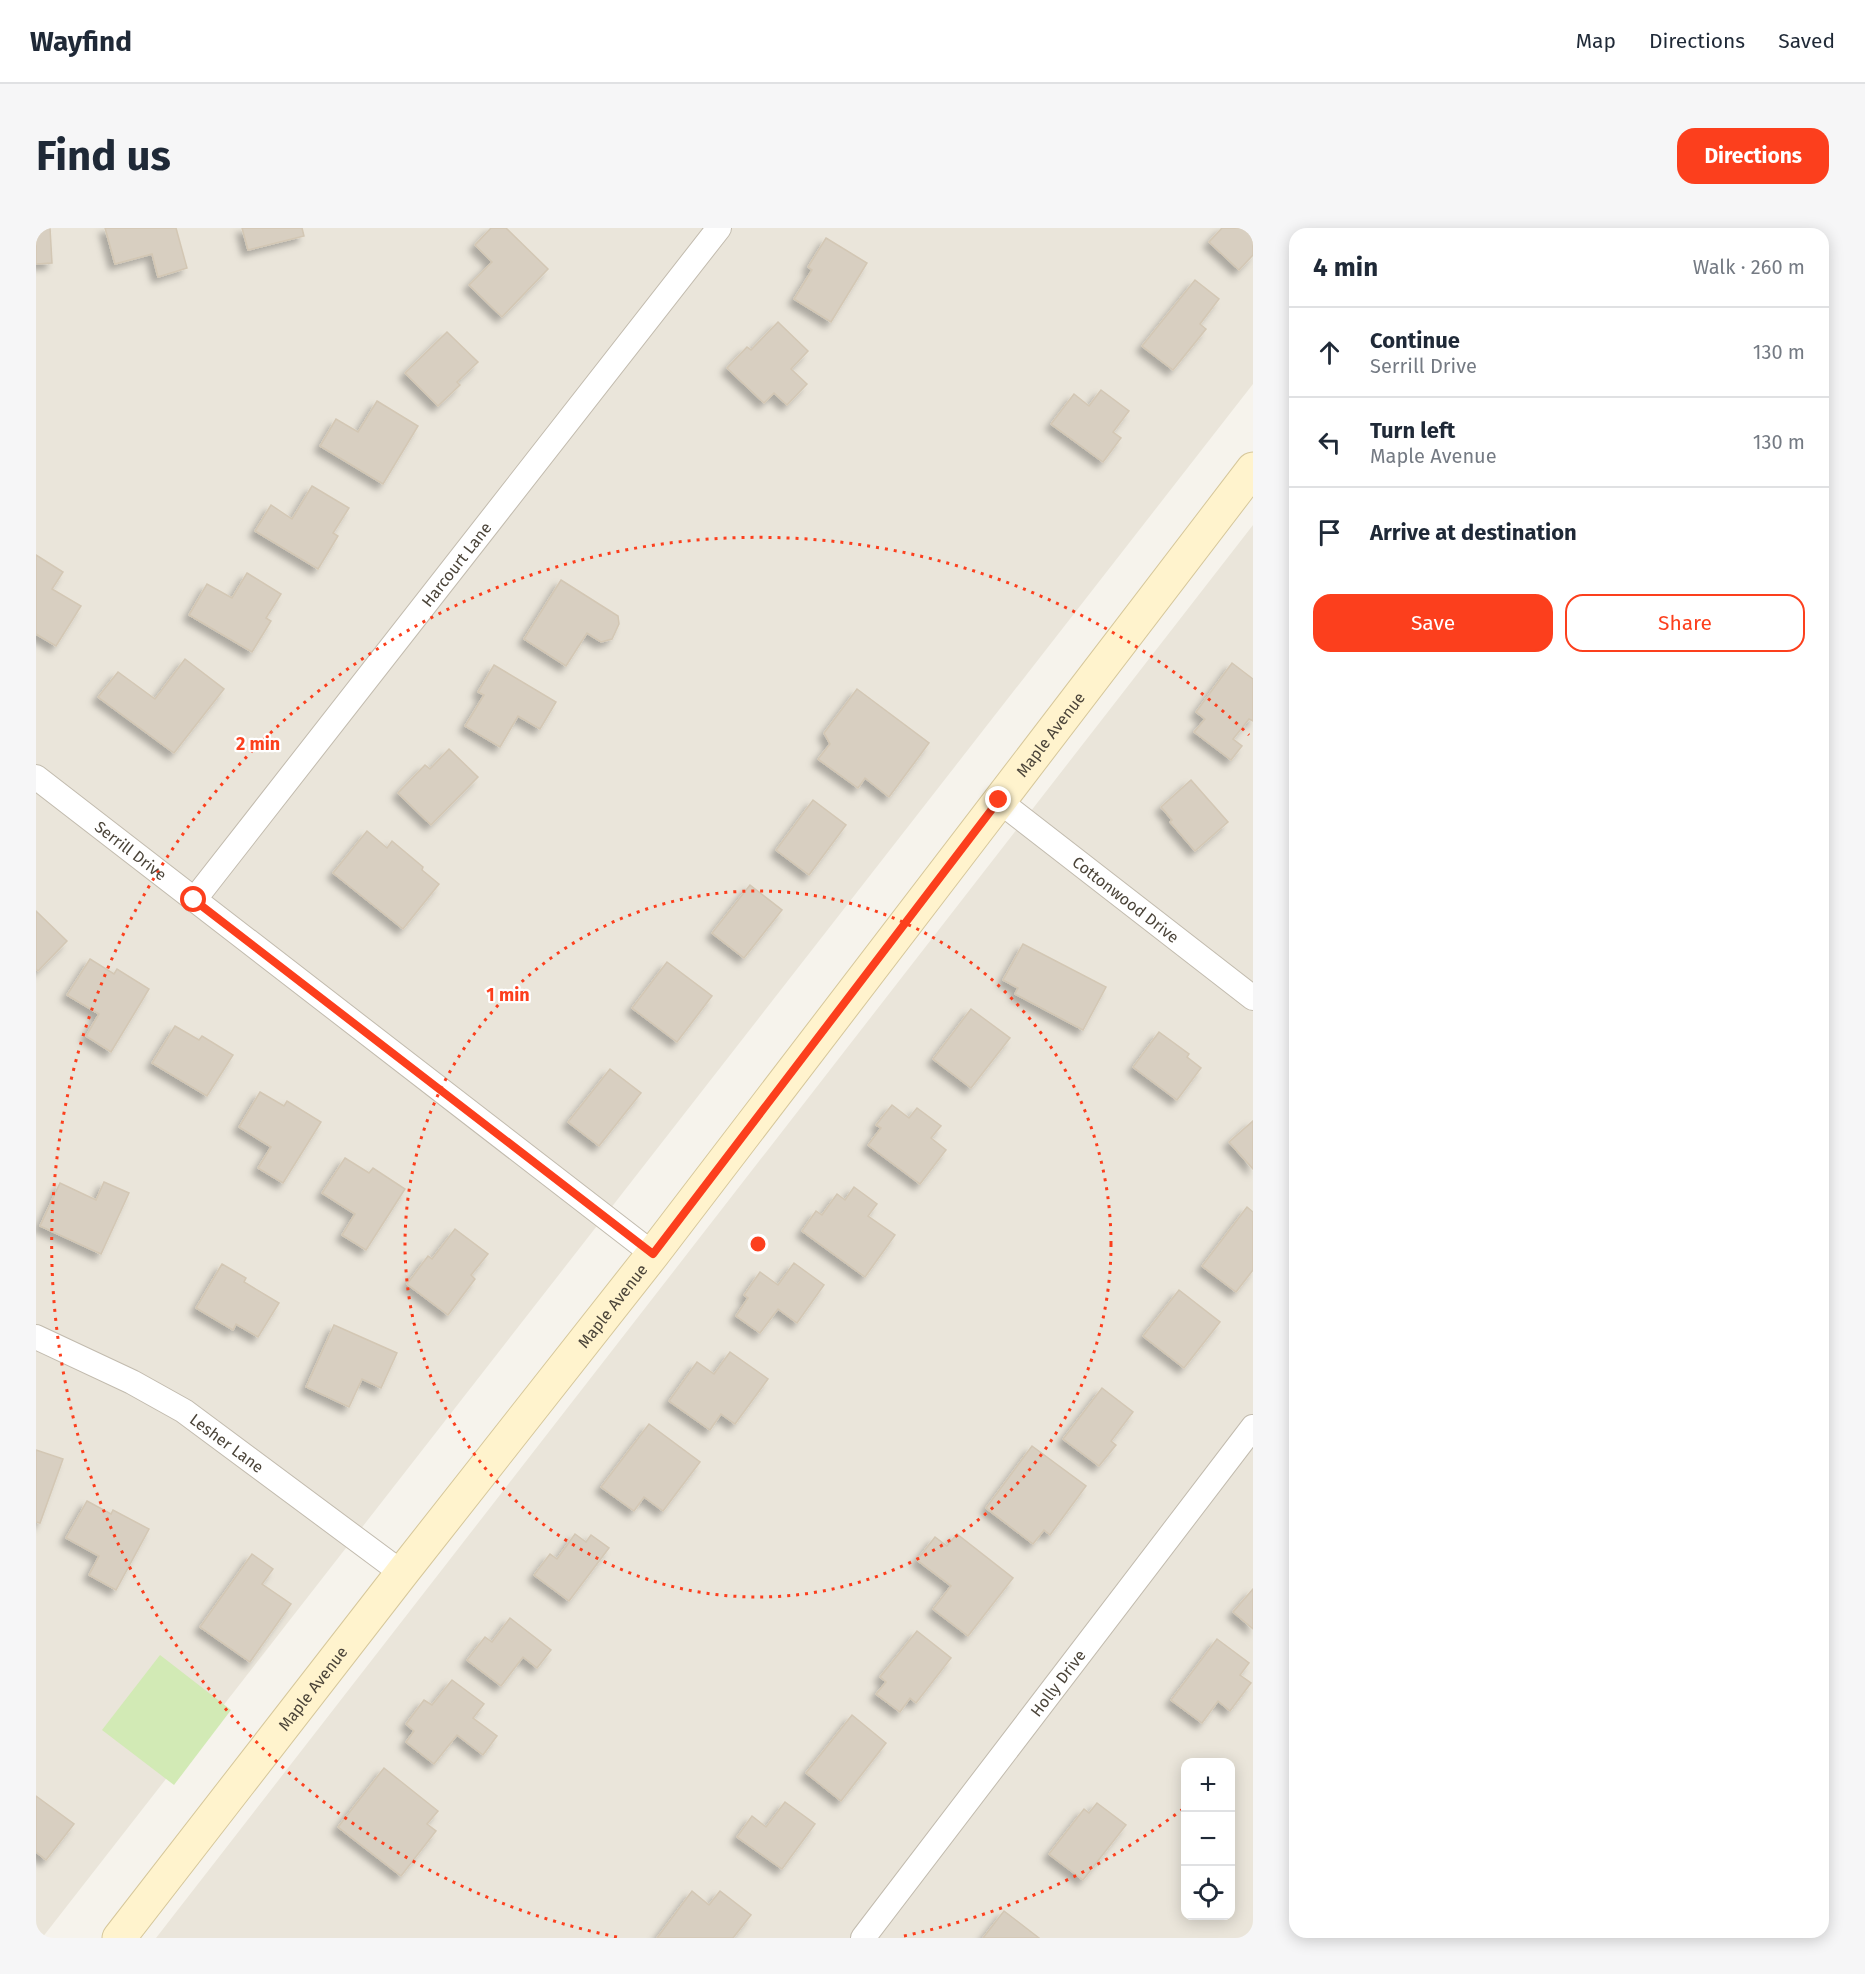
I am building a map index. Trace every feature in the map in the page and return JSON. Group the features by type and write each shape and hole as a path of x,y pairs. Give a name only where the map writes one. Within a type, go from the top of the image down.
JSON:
{"street":[{"name":"Harcourt Lane","path":"194,900 718,228"},
{"name":"Maple Avenue","path":"119,1938 653,1254 1253,469"},
{"name":"Serrill Drive","path":"36,777 653,1254"},
{"name":"Cottonwood Drive","path":"999,800 1253,998"},
{"name":"Lesher Lane","path":"36,1337 132,1382 184,1412 402,1573"},
{"name":"Holly Drive","path":"863,1938 1253,1427"}],"shaded area":[{"path":"36,228 1253,228 1253,384 42,1938 36,1938"},
{"path":"1253,525 1253,1938 156,1938"}],"green space":[{"path":"160,1655 231,1710 174,1785 102,1730"}],"building":[{"path":"36,228 50,228 52,263 36,264"},
{"path":"105,228 176,228 187,268 158,277 152,254 115,264"},
{"path":"242,228 302,228 304,236 248,250"},
{"path":"491,228 506,228 548,269 502,317 469,285 492,262 475,245"},
{"path":"1222,228 1253,228 1253,255 1239,270 1209,242"},
{"path":"826,238 867,263 831,322 794,299 812,270 808,267"},
{"path":"1195,280 1219,299 1200,324 1206,329 1173,370 1142,346"},
{"path":"778,322 808,351 791,369 807,384 787,405 774,393 764,403 727,368 747,347 751,350"},
{"path":"447,332 478,362 457,382 460,385 438,406 405,373"},
{"path":"1101,390 1129,411 1113,432 1121,438 1103,462 1051,424 1074,394 1089,406"},
{"path":"377,401 418,426 383,484 320,446 336,419 358,432"},
{"path":"312,486 349,508 333,533 338,536 318,569 255,531 271,505 292,519"},
{"path":"36,555 63,572 52,589 81,606 56,646 36,634"},
{"path":"247,573 281,594 266,618 271,621 252,652 189,615 207,584 232,598"},
{"path":"561,580 618,616 619,624 612,639 601,642 587,633 566,666 524,639"},
{"path":"185,659 224,689 174,753 98,697 118,672 155,699"},
{"path":"1232,663 1253,679 1253,721 1249,719 1233,739 1242,746 1231,760 1194,732 1205,719 1196,712"},
{"path":"494,665 556,702 540,729 518,716 500,747 465,726 484,695 478,692"},
{"path":"857,689 929,743 889,797 865,778 858,788 818,759 830,744 824,733"},
{"path":"449,749 478,777 431,825 398,793 425,765 430,769"},
{"path":"1191,780 1228,822 1195,851 1170,822 1172,820 1161,807"},
{"path":"813,800 846,825 809,875 776,850"},
{"path":"367,831 387,848 392,841 439,884 403,929 333,873"},
{"path":"750,885 782,910 744,958 712,933"},
{"path":"36,911 67,941 38,971 36,969"},
{"path":"1023,944 1106,987 1083,1030 1015,994 1018,988 1003,980"},
{"path":"90,959 114,974 117,969 149,989 111,1052 86,1036 99,1014 67,995"},
{"path":"667,962 712,996 677,1042 632,1008"},
{"path":"971,1009 1010,1038 971,1088 933,1059"},
{"path":"175,1026 199,1040 202,1036 233,1055 207,1096 152,1063"},
{"path":"1159,1032 1189,1054 1187,1057 1201,1068 1177,1100 1133,1067"},
{"path":"610,1069 641,1093 599,1146 568,1122"},
{"path":"260,1092 284,1106 287,1101 321,1122 283,1183 258,1168 271,1147 239,1127"},
{"path":"892,1105 909,1118 917,1108 941,1126 931,1138 946,1150 920,1184 868,1145 881,1128 876,1125"},
{"path":"1253,1121 1253,1169 1229,1142"},
{"path":"345,1158 369,1173 373,1168 405,1189 366,1250 342,1235 355,1214 322,1193"},
{"path":"104,1182 129,1193 101,1254 40,1226 60,1183 96,1200"},
{"path":"854,1187 877,1204 868,1216 895,1235 865,1277 802,1231 816,1211 822,1215 837,1194 845,1200"},
{"path":"1247,1207 1253,1212 1253,1270 1236,1292 1202,1266"},
{"path":"455,1229 488,1254 471,1275 475,1279 448,1315 407,1284 428,1256 432,1259"},
{"path":"794,1263 824,1285 797,1323 778,1309 760,1333 736,1316 748,1298 744,1295 760,1272 778,1285"},
{"path":"222,1264 246,1278 244,1282 279,1303 258,1337 236,1324 233,1330 196,1308"},
{"path":"1179,1290 1220,1322 1184,1368 1143,1336"},
{"path":"334,1325 397,1353 381,1388 362,1379 349,1407 306,1387"},
{"path":"730,1352 768,1379 735,1424 721,1414 710,1430 669,1401 697,1362 714,1374"},
{"path":"1102,1388 1133,1412 1111,1441 1116,1445 1099,1466 1063,1439"},
{"path":"649,1424 700,1462 663,1511 644,1497 634,1511 601,1487"},
{"path":"1032,1446 1086,1486 1050,1535 1044,1530 1033,1544 986,1508"},
{"path":"36,1450 63,1459 40,1523 36,1522"},
{"path":"87,1501 111,1514 113,1510 149,1529 116,1590 89,1575 99,1556 66,1538"},
{"path":"575,1534 586,1542 591,1535 609,1548 569,1601 534,1575 550,1554 557,1559"},
{"path":"957,1534 1013,1578 968,1636 933,1609 951,1586 917,1560 935,1537 947,1546"},
{"path":"252,1554 273,1569 262,1584 291,1604 250,1662 200,1627"},
{"path":"1253,1589 1253,1629 1233,1612"},
{"path":"510,1618 551,1650 537,1668 523,1657 501,1686 467,1660 485,1637 492,1642"},
{"path":"917,1631 951,1658 916,1703 910,1698 900,1712 876,1694 886,1682 880,1677"},
{"path":"1217,1639 1249,1663 1240,1675 1251,1683 1230,1711 1218,1701 1202,1723 1171,1700"},
{"path":"452,1680 484,1704 473,1718 497,1736 483,1755 457,1735 434,1764 406,1742 414,1731 406,1724 424,1700 432,1705"},
{"path":"852,1715 886,1743 841,1801 806,1773"},
{"path":"384,1768 438,1811 427,1824 436,1831 401,1876 338,1827"},
{"path":"36,1796 74,1824 46,1860 36,1852"},
{"path":"785,1802 815,1824 782,1869 737,1837 752,1816 766,1827"},
{"path":"1097,1803 1126,1825 1083,1880 1049,1854 1084,1809 1089,1813"},
{"path":"692,1891 709,1905 720,1891 751,1915 733,1938 657,1938"},
{"path":"1004,1911 1039,1938 983,1938"}],"route":[{"path":"194,900 653,1254 999,800"}]}
